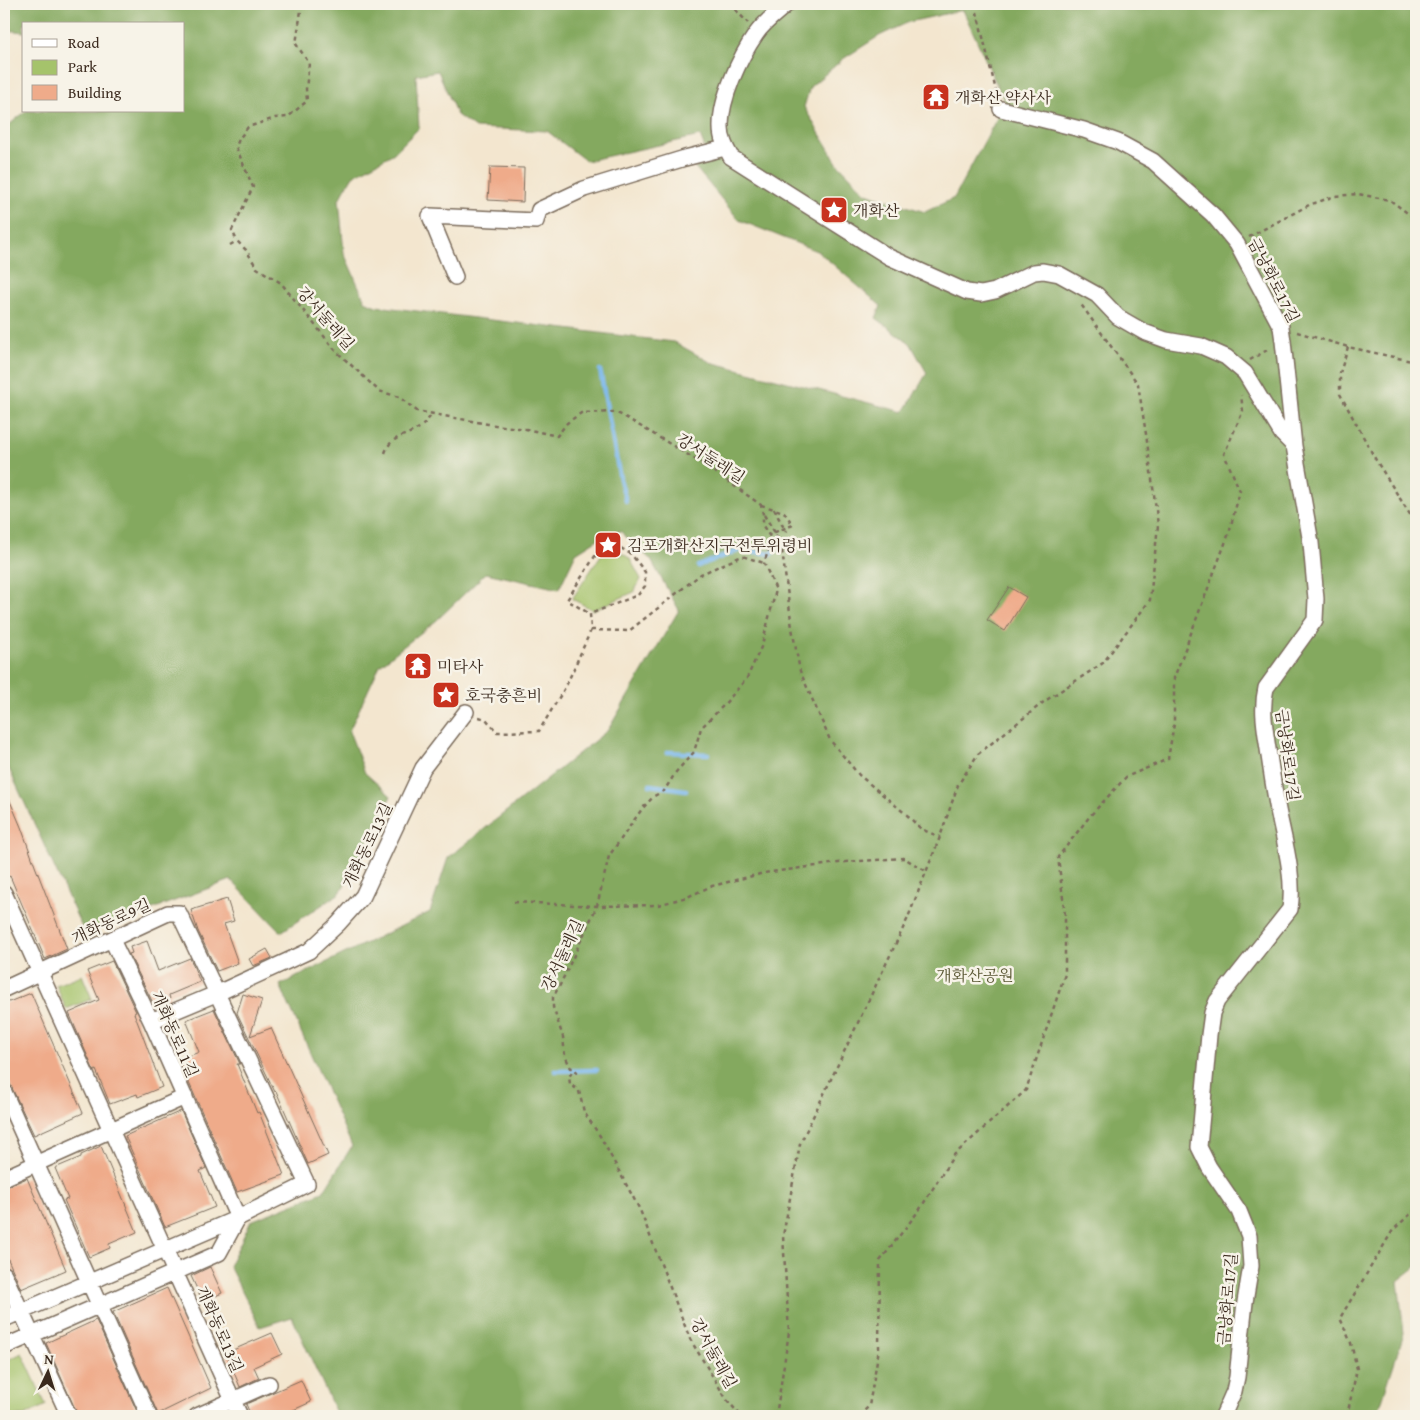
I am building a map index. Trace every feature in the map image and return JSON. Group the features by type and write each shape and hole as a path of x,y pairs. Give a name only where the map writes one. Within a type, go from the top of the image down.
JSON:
{"street":[{"path":"787,4 757,32 740,63 726,97 721,130 726,148 731,157 889,258 966,292 981,294 995,292 1034,272 1043,271 1059,274 1097,295 1129,325 1166,340 1211,350 1226,357 1245,373 1282,434 1294,446"},
{"name":"금낭화로17길","path":"1001,109 1084,130 1118,142 1153,161 1213,215 1237,244 1282,334 1294,446 1314,571 1315,620 1266,688 1263,713 1287,854 1292,900 1290,909 1217,1001 1212,1013 1199,1147 1209,1167 1239,1211 1249,1236 1251,1266 1237,1377 1234,1391 1223,1416"},
{"path":"455,277 430,216 536,221 539,210 584,189 685,158 726,148"},
{"name":"개화동로13길","path":"151,1021 218,993 309,950 350,910 362,896 423,768 466,712"},
{"path":"4,893 111,1130"},
{"name":"개화동로9길","path":"4,989 168,913 179,913 218,993"},
{"name":"개화동로11길","path":"4,1178 185,1097 112,940"},
{"path":"4,1319 238,1218 307,1184 218,993"},
{"path":"4,1092 149,1416"},
{"path":"185,1097 238,1218"},
{"name":"개화동로13길","path":"111,1130 240,1416"},
{"name":"개화동로13길","path":"4,1347 219,1253 238,1218"},
{"path":"4,1274 70,1416"},
{"name":"개화동로13길","path":"197,1416 269,1384"}],"path":[{"path":"230,245 236,241 232,230 253,187 236,147 239,139 248,127 275,118 288,117 307,101 308,63 296,44 302,4"},
{"path":"730,4 757,32"},
{"path":"974,4 1001,109"},
{"path":"1237,244 1309,205 1336,196 1358,194 1390,200 1410,215 1416,213"},
{"name":"강서둘레길","path":"236,241 246,250 257,268 281,283 336,351 380,391 399,397 417,411 557,436 567,423 580,413 600,414 615,412 625,416 705,465 761,505"},
{"path":"776,1416 788,1332 783,1236 800,1144 907,920 940,837 958,785 978,754 1045,701 1103,663 1150,600 1158,525 1138,384 1076,297"},
{"path":"1238,367 1282,334 1416,362"},
{"path":"1348,347 1340,373 1340,394 1377,462 1416,524"},
{"path":"858,1416 869,1406 879,1349 880,1261 920,1209 954,1155 1026,1090 1065,974 1065,915 1058,857 1090,816 1126,777 1168,759 1174,724 1174,678 1230,533 1240,491 1224,454 1243,412 1241,394"},
{"path":"385,453 388,445 397,438 420,427 433,413"},
{"path":"591,630 629,632 702,574 742,556 764,563 772,540 770,534 763,526 761,505 784,512 793,525 770,534"},
{"path":"774,508 786,532"},
{"path":"763,514 774,531 781,547 800,670 830,740 859,775 921,829 940,837"},
{"path":"619,546 631,554 645,572 645,586 638,595 590,614 567,600 597,553 604,549 619,546"},
{"name":"강서둘레길","path":"741,1416 727,1400 690,1339 640,1210 600,1136 584,1112 578,1091 570,1084 569,1077 576,1070 571,1068 564,1056 563,1036 554,1007 553,997 597,906 609,856 642,809 654,796 665,789 676,772 694,752 701,728 747,678 762,645 776,590 764,563"},
{"path":"466,712 486,719 497,732 539,730 566,686 591,630 590,614"},
{"path":"514,902 597,906 658,905 687,897 712,886 764,873 846,862 904,858 926,871"},
{"path":"1348,1416 1357,1369 1351,1343 1340,1318 1393,1230 1416,1209"}],"green space":[{"name":"개화산공원","path":"4,4 1416,4 1416,1267 1398,1281 1404,1333 1377,1416 336,1416 292,1317 260,1327 229,1266 251,1221 323,1192 352,1146 280,985 430,912 448,858 608,730 679,610 651,560 620,531 598,539 576,553 559,589 486,573 437,620 380,665 349,731 365,773 391,796 340,893 281,932 231,880 85,934 4,758 4,129 25,112 185,112 185,22 22,22 22,32 4,30","holes":["963,10 1005,103 954,198 925,212 866,193 837,163 804,107 810,87 843,59 879,36 909,22","438,71 457,115 475,128 547,131 586,161 700,136 711,163 695,167 739,220 819,252 881,306 876,318 910,343 927,373 904,412 710,362 674,342 376,306 365,301 344,253 339,199 353,176 394,153 419,128 416,75"]},
{"path":"624,554 630,559 641,579 634,592 593,610 572,599 601,555"},
{"path":"82,975 92,999 66,1009 56,985"},
{"path":"22,1353 46,1405 24,1416 4,1416 4,1362"}],"building":[{"path":"490,167 524,168 523,202 488,200"},
{"path":"1009,587 1026,597 1005,631 987,620"},
{"path":"4,787 67,949 45,959 4,866"},
{"path":"227,899 234,921 224,924 238,963 217,971 198,931 191,910"},
{"path":"147,941 158,971 190,958 200,982 169,995 170,999 154,1005 129,954 132,953 130,947"},
{"path":"267,949 272,958 253,966 249,959"},
{"path":"112,961 136,1012 134,1013 162,1087 138,1097 137,1094 110,1104 69,1013 99,1000 87,971"},
{"path":"31,993 83,1113 34,1135 4,1071 4,1004"},
{"path":"243,994 262,1000 250,1036 271,1028 328,1155 308,1164 276,1091 237,1013"},
{"path":"214,1009 240,1064 237,1064 257,1113 259,1112 284,1175 237,1192 179,1060 199,1052 186,1020"},
{"path":"181,1111 206,1168 200,1171 215,1207 165,1227 125,1136"},
{"path":"101,1146 137,1232 109,1244 110,1248 89,1257 64,1200 68,1199 55,1168"},
{"path":"27,1178 66,1270 21,1289 4,1250 4,1188"},
{"path":"210,1267 222,1293 203,1302 191,1276"},
{"path":"167,1288 211,1388 158,1414 113,1312"},
{"path":"96,1320 139,1416 78,1416 46,1343"},
{"path":"272,1333 282,1354 254,1367 259,1378 240,1387 226,1353"},
{"path":"301,1380 311,1402 280,1416 251,1416 246,1404"}],"waterway":[{"path":"600,370 620,479 626,501"},
{"path":"698,566 740,550 772,554 779,546 796,541"},
{"path":"667,752 708,754"},
{"path":"650,785 686,790"},
{"path":"555,1071 597,1070"}],"place":[{"name":"개화산 약사사","path":"936,97"},
{"name":"개화산","path":"834,210"},
{"name":"김포개화산지구전투위령비","path":"608,545"},
{"name":"미타사","path":"418,666"},
{"name":"호국충흔비","path":"446,695"}]}
